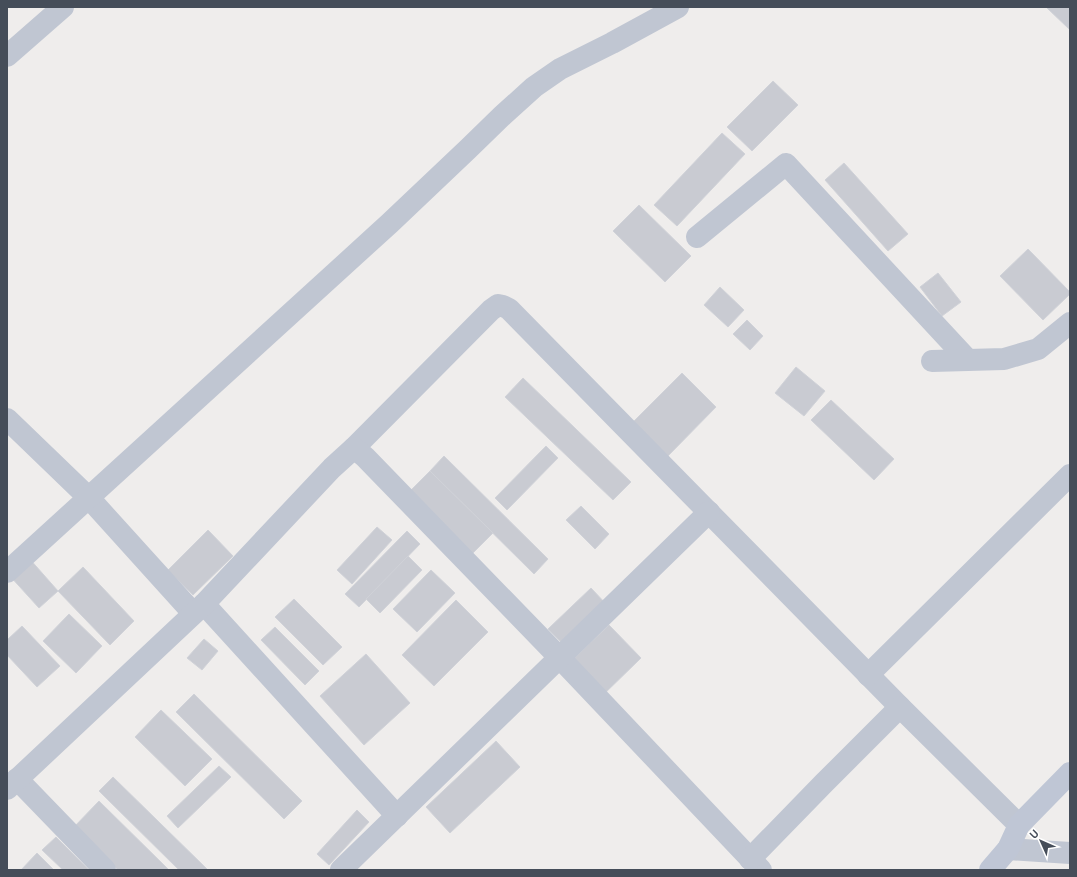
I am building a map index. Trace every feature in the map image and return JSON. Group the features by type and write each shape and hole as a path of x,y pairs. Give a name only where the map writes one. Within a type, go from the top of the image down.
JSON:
{"main road":[{"path":"990,870 1008,849 1019,825 1070,773"}],"street":[{"path":"7,56 63,7"},
{"path":"7,572 390,223 534,87 560,69 678,7"},
{"path":"697,237 786,164 967,360"},
{"path":"105,870 12,784 199,609 332,468 354,448 490,310 498,305 509,309 868,675 1019,825"},
{"path":"932,361 1004,359 1038,349 1070,323"},
{"path":"7,419 89,498 199,609 397,816"},
{"path":"354,448 559,657 756,864 824,782 900,707"},
{"path":"868,675 1070,475"},
{"path":"342,870 709,512"},
{"path":"1008,849 1070,853"}],"building":[{"path":"1046,7 1070,7 1070,29 1069,29"},
{"path":"773,81 798,105 752,151 727,127"},
{"path":"722,133 745,154 677,226 654,205"},
{"path":"844,163 908,234 888,251 825,180"},
{"path":"639,205 691,256 665,282 613,231"},
{"path":"1028,249 1070,292 1070,294 1043,320 1000,276"},
{"path":"938,273 961,302 942,316 920,287"},
{"path":"720,287 744,310 728,327 704,305"},
{"path":"747,320 763,336 750,350 733,334"},
{"path":"796,367 825,391 804,416 775,393"},
{"path":"682,373 716,407 664,460 629,426"},
{"path":"523,378 631,482 613,500 505,397"},
{"path":"831,400 894,459 874,480 811,420"},
{"path":"546,446 558,458 507,510 495,498"},
{"path":"444,456 548,559 534,574 430,471"},
{"path":"430,471 493,533 470,556 407,494"},
{"path":"581,506 609,534 595,549 566,520"},
{"path":"377,527 392,540 352,584 337,570"},
{"path":"208,530 233,556 193,595 168,570"},
{"path":"407,531 420,544 359,607 345,594"},
{"path":"408,556 422,570 380,613 366,599"},
{"path":"28,557 58,591 39,608 9,575"},
{"path":"83,567 134,621 110,645 58,591"},
{"path":"431,570 455,593 417,632 393,609"},
{"path":"591,588 606,604 564,645 548,629"},
{"path":"294,599 342,647 323,665 275,617"},
{"path":"456,600 488,632 434,686 402,655"},
{"path":"69,614 102,646 76,673 43,641"},
{"path":"609,625 641,658 601,697 568,664"},
{"path":"22,626 60,666 37,687 7,655 7,640"},
{"path":"275,627 319,671 305,685 261,640"},
{"path":"204,639 218,651 202,670 187,658"},
{"path":"366,654 410,703 364,745 320,696"},
{"path":"194,694 302,801 284,819 176,712"},
{"path":"161,710 212,759 185,786 135,737"},
{"path":"496,741 520,767 450,833 426,807"},
{"path":"219,766 231,777 178,828 167,816"},
{"path":"113,777 208,870 179,870 99,791"},
{"path":"99,801 169,870 118,870 74,827"},
{"path":"357,810 369,822 329,865 317,854"},
{"path":"56,837 89,870 63,870 42,850"},
{"path":"37,853 54,870 21,870"}]}
